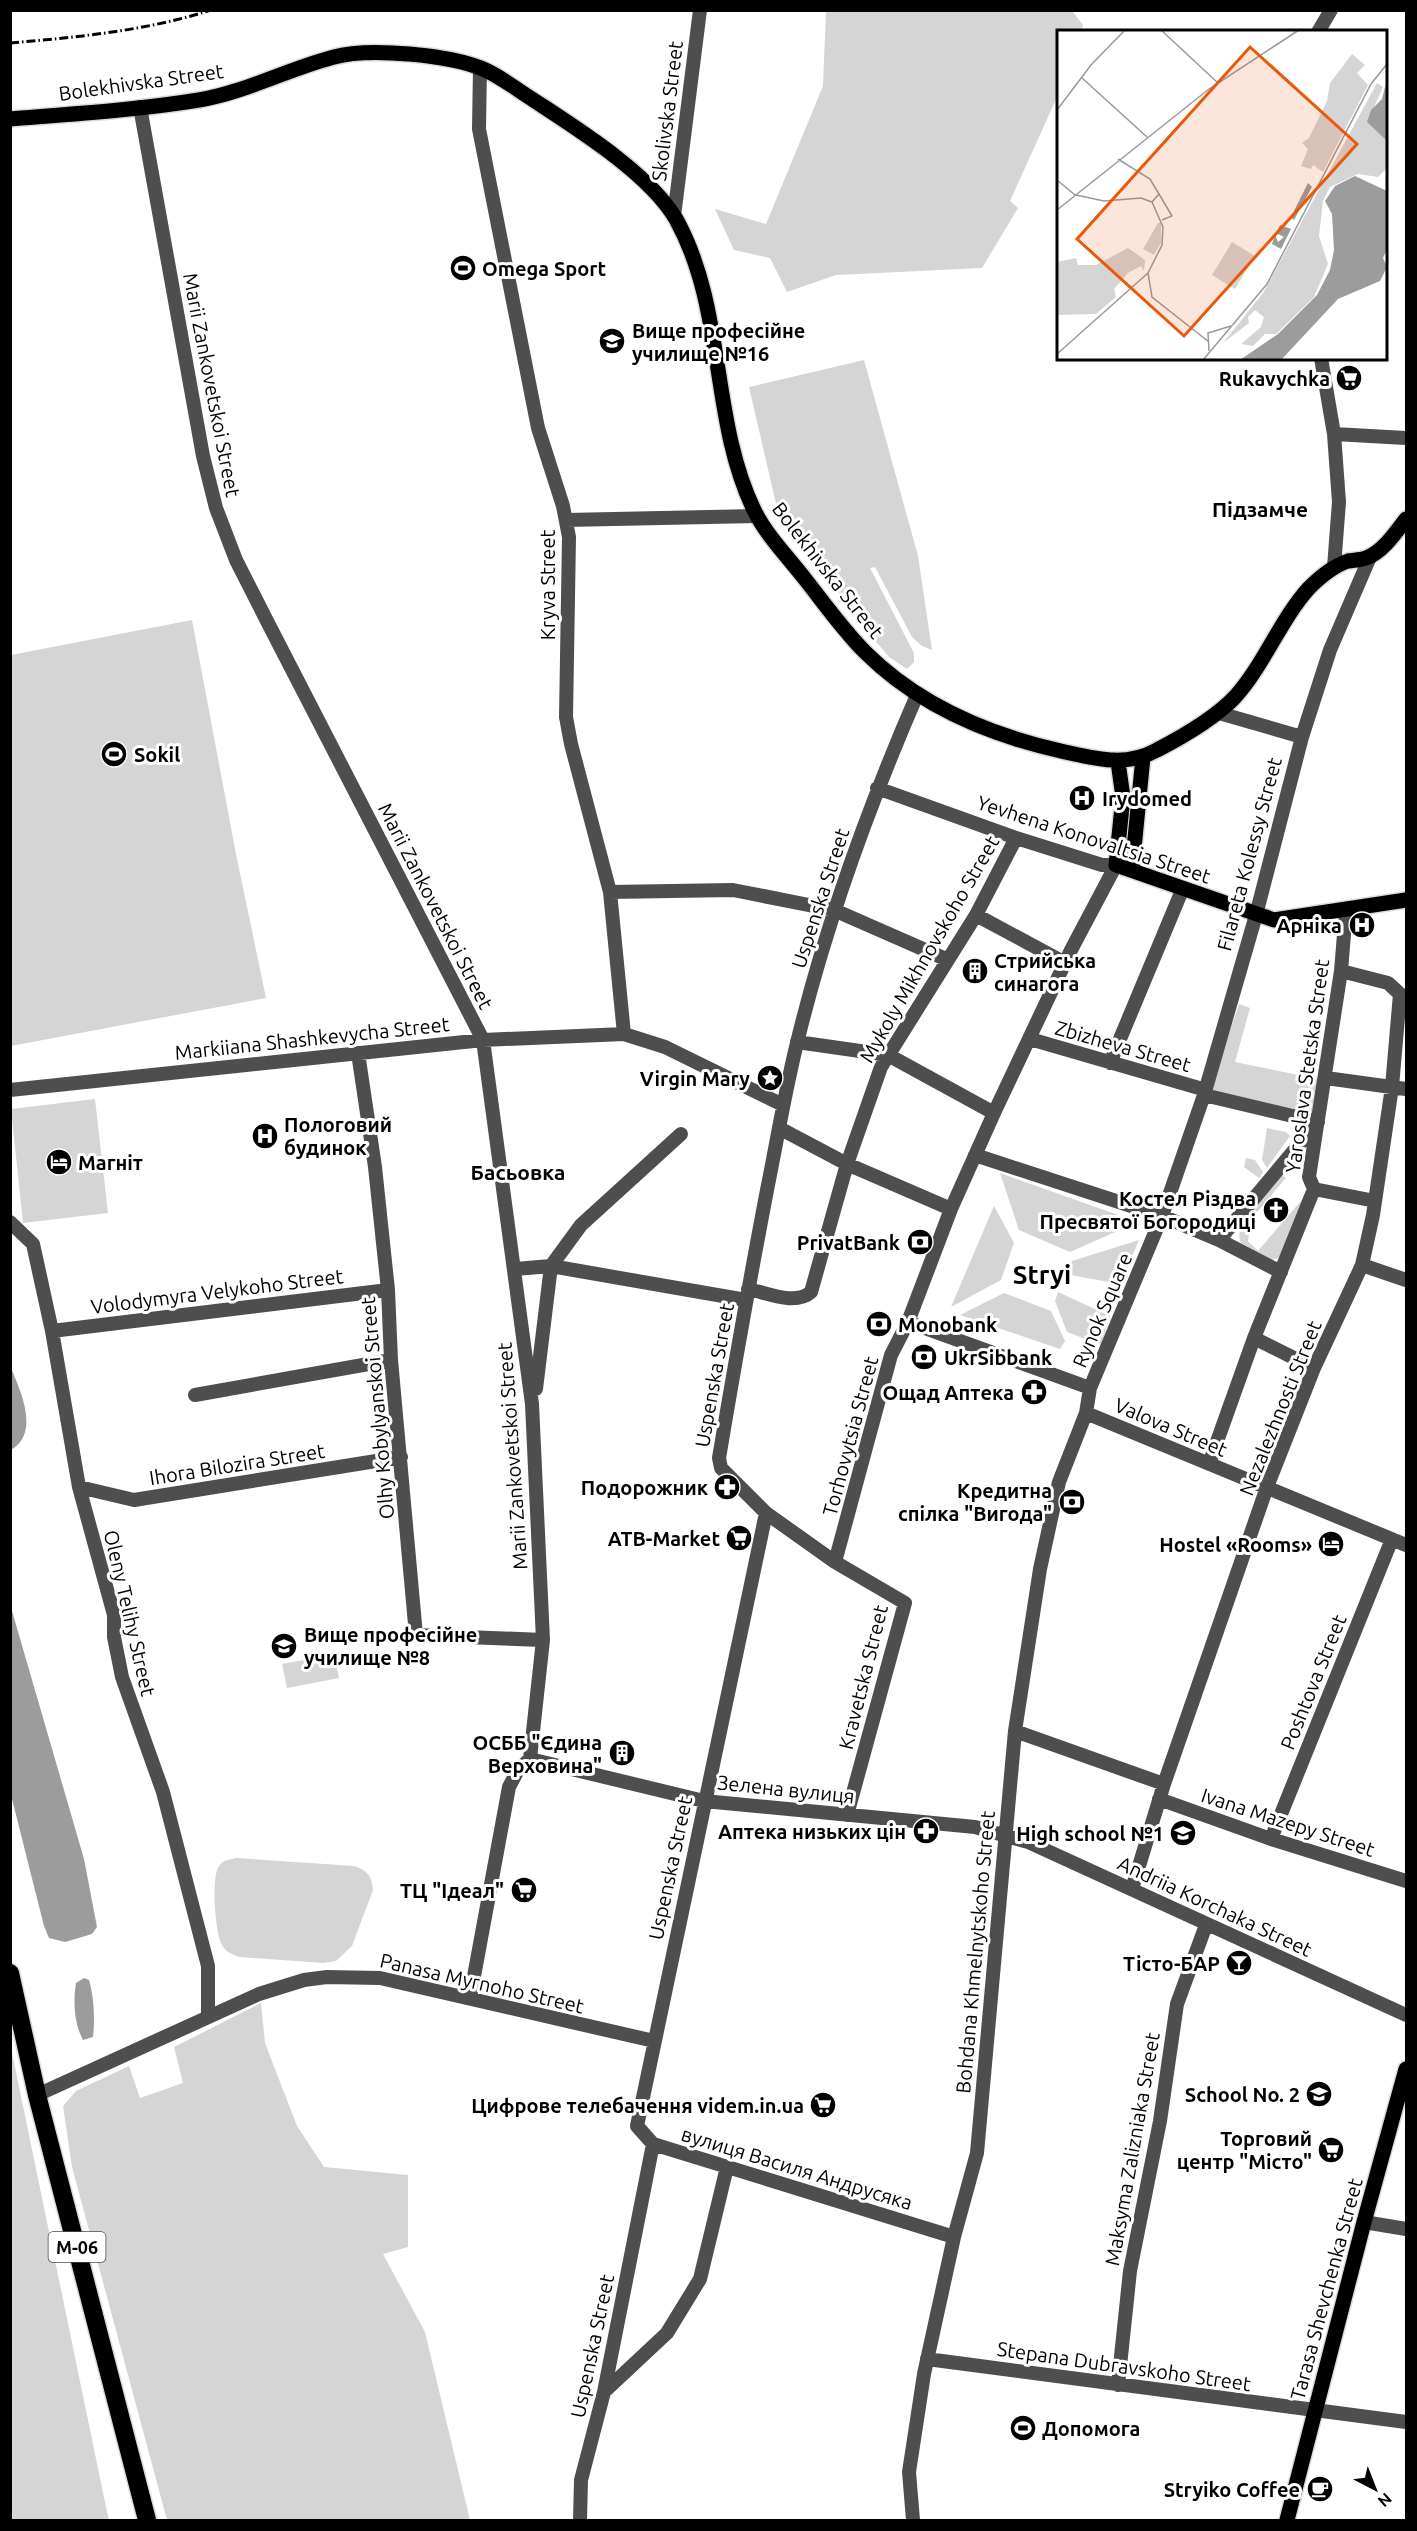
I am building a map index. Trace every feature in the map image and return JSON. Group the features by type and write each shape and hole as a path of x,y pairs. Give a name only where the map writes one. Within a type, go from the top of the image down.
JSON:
{"highway":[{"name":"М-06","path":"10,1973 38,2095 147,2520"}],"main road":[{"name":"Bolekhivska Street","path":"10,118 140,107 202,99 256,86 335,56 351,54 399,54 441,58 480,67 500,78 597,143 633,172 674,216 691,253 706,298 732,445 744,486 757,516 863,650 917,695 973,723 1040,747 1118,762"},
{"name":"Filareta Kolessy Street","path":"1370,557 1407,519"},
{"path":"1116,865 1123,796 1118,762 1143,757 1219,713 1244,686 1308,589 1334,567 1370,557"},
{"path":"1132,869 1143,757"},
{"name":"Yevhena Konovaltsia Street","path":"1116,865 1274,920 1407,900"},
{"name":"Tarasa Shevchenka Street","path":"1287,2520 1364,2222 1407,2069"}],"street":[{"name":"Skolivska Street","path":"674,216 700,10"},
{"path":"1318,30 1331,10"},
{"name":"Kryva Street","path":"480,67 479,129 538,428 569,537 566,717 610,892 624,1034"},
{"name":"Marii Zankovetskoi Street","path":"140,107 203,456 216,508 236,560 483,1040 533,1415 543,1640 530,1759"},
{"path":"1321,360 1334,434 1339,502 1334,567"},
{"path":"1334,434 1407,438"},
{"path":"566,520 757,516"},
{"name":"Filareta Kolessy Street","path":"1162,1216 1205,1093 1256,915 1302,737 1330,650 1370,557"},
{"name":"Uspenska Street","path":"637,2126 766,1513 721,1468 719,1458 783,1105 797,1042 834,910 877,788 917,695"},
{"path":"1219,713 1302,737"},
{"name":"Yevhena Konovaltsia Street","path":"877,788 1016,838 1102,865 1116,865"},
{"name":"Mykoly Mikhnovskoho Street","path":"515,1269 551,1266 747,1295 796,1300 805,1298 811,1292 847,1164 881,1067 976,915 1016,838"},
{"path":"908,1322 951,1209 994,1113 1065,963 1116,865"},
{"path":"1110,1063 1183,888"},
{"path":"610,892 733,890 834,910 948,960"},
{"name":"Yaroslava Stetska Street","path":"1314,1190 1309,1177 1341,971 1346,910"},
{"path":"976,915 1065,963"},
{"name":"Nezalezhnosti Street","path":"1132,1889 1164,1784 1267,1487 1314,1368 1362,1265 1400,1088 1400,994 1388,983 1341,971"},
{"name":"Markiiana Shashkevycha Street","path":"10,1090 483,1040 624,1034 665,1047 783,1105"},
{"name":"Zbizheva Street","path":"1030,1039 1205,1093 1318,1122"},
{"path":"797,1042 888,1055 994,1113"},
{"name":"Olhy Kobylyanskoi Street","path":"358,1053 375,1167 416,1635 543,1640"},
{"path":"1326,1078 1400,1088"},
{"path":"1220,1240 1318,1122"},
{"path":"779,1128 847,1164 951,1209"},
{"path":"533,1415 551,1266 581,1225 681,1134"},
{"path":"975,1155 1162,1216 1220,1240 1281,1272"},
{"path":"1209,1464 1254,1338 1314,1190 1375,1201"},
{"name":"Rynok Square","path":"908,1322 1090,1388 1162,1216"},
{"name":"Oleny Telihy Street","path":"10,1222 33,1244 52,1330 80,1487 114,1615 114,1637 122,1677 163,1792 208,1966 208,2017"},
{"path":"1362,1265 1407,1280"},
{"name":"Volodymyra Velykoho Street","path":"52,1330 387,1290"},
{"name":"Torhovytsia Street","path":"835,1562 891,1355 908,1322"},
{"path":"1254,1338 1314,1368"},
{"path":"195,1395 391,1360"},
{"name":"Bohdana Khmelnytskoho Street","path":"913,2520 909,2472 927,2359 954,2237 976,2153 1015,1731 1040,1569 1059,1482 1086,1413 1090,1388"},
{"name":"Valova Street","path":"1086,1413 1407,1545"},
{"name":"Ihora Bilozira Street","path":"80,1487 134,1500 401,1457"},
{"name":"Kravetska Street","path":"766,1513 835,1562 905,1603 847,1815"},
{"name":"Poshtova Street","path":"1271,1839 1392,1539"},
{"path":"1015,1731 1164,1784"},
{"path":"470,1998 509,1787 518,1770 530,1759"},
{"name":"Зелена вулиця","path":"530,1759 704,1801 975,1827 1006,1836"},
{"name":"Ivana Mazepy Street","path":"1159,1799 1271,1839 1407,1881"},
{"name":"Andriia Korchaka Street","path":"1006,1836 1028,1842 1407,2015"},
{"name":"Maksyma Zalizniaka Street","path":"1118,2385 1130,2271 1160,2121 1177,2004 1206,1925"},
{"name":"Panasa Myrnoho Street","path":"38,2095 259,1994 304,1980 327,1977 380,1977 654,2042"},
{"name":"вулиця Василя Андрусяка","path":"637,2126 653,2144 954,2237"},
{"name":"Uspenska Street","path":"580,2520 581,2480 604,2392 653,2144"},
{"path":"604,2392 668,2333 700,2279 727,2167"},
{"path":"1364,2222 1407,2229"},
{"name":"Stepana Dubravskoho Street","path":"927,2359 1407,2422"}],"shaded area":[{"path":"826,11 1072,11 1083,25 1081,30 1057,30 1057,97 1010,201 1018,208 982,268 836,275 787,292 770,258 734,250 715,209 766,224 823,86"},
{"path":"864,360 918,556 932,650 922,646 912,637 875,567 870,568 914,653 914,662 907,669 889,657 857,619 829,578 780,521 749,387"},
{"name":"Sokil","path":"192,620 266,998 11,1046 11,655"},
{"path":"1239,1004 1250,1008 1235,1062 1318,1079 1311,1115 1210,1090"},
{"name":"Магніт","path":"95,1099 108,1213 23,1223 11,1109"},
{"path":"1267,1128 1286,1132 1290,1136 1267,1168 1262,1160"},
{"path":"1246,1158 1255,1160 1263,1172 1259,1178 1244,1167"},
{"path":"1000,1173 1138,1222 1070,1252 1019,1230"},
{"path":"1282,1175 1286,1178 1247,1224 1253,1229 1248,1241 1258,1251 1306,1195 1279,1258 1271,1260 1241,1243 1239,1235 1241,1226 1253,1207"},
{"path":"994,1206 1014,1243 1001,1280 951,1307"},
{"path":"1139,1240 1120,1284 1065,1274 1072,1261"},
{"path":"1058,1292 1110,1316 1101,1345 1067,1332 1055,1301"},
{"path":"1004,1293 1051,1311 1065,1341 1060,1349 960,1315"},
{"path":"11,1368 23,1400 26,1423 25,1433 20,1443 11,1450"},
{"path":"10,1604 84,1859 97,1927 92,1934 65,1942 49,1938 44,1926 11,1795"},
{"path":"334,1654 339,1678 287,1688 282,1664"},
{"path":"236,1858 354,1866 362,1869 370,1877 373,1890 352,1946 336,1961 323,1963 239,1957 228,1952 221,1943 217,1927 215,1881 219,1866 226,1860"},
{"path":"84,1978 89,1980 91,1987 94,2023 93,2037 83,2040 76,2019 75,1997 76,1983"},
{"path":"261,2003 265,2043 297,2126 324,2167 408,2175 408,2247 383,2254 425,2332 470,2520 167,2520 72,2167 63,2106 76,2091 129,2066 140,2098 183,2083 174,2047"},
{"path":"11,2048 106,2507 109,2520 11,2520"}],"railway":[{"path":"10,43 137,28 211,10"}],"place":[{"name":"Omega Sport","path":"463,268"},
{"name":"Вище професійне училище №16","path":"612,341"},
{"name":"Rukavychka","path":"1349,378"},
{"name":"Sokil","path":"114,754"},
{"name":"Irydomed","path":"1082,798"},
{"name":"Арніка","path":"1362,925"},
{"name":"Стрийська синагога","path":"975,971"},
{"name":"Virgin Mary","path":"770,1078"},
{"name":"Пологовий будинок","path":"265,1136"},
{"name":"Магніт","path":"59,1162"},
{"name":"Костел Різдва Пресвятої Богородиці","path":"1276,1210"},
{"name":"PrivatBank","path":"920,1242"},
{"name":"Monobank","path":"879,1324"},
{"name":"UkrSibbank","path":"924,1357"},
{"name":"Ощад Аптека","path":"1034,1392"},
{"name":"Подорожник","path":"727,1487"},
{"name":"Кредитна спілка \"Вигода\"","path":"1072,1502"},
{"name":"ATB-Market","path":"739,1538"},
{"name":"Hostel «Rooms»","path":"1331,1544"},
{"name":"Вище професійне училище №8","path":"284,1646"},
{"name":"ОСББ \"Єдина Верховина\"","path":"622,1753"},
{"name":"Аптека низьких цін","path":"926,1831"},
{"name":"High school №1","path":"1183,1833"},
{"name":"ТЦ \"Ідеал\"","path":"524,1890"},
{"name":"Тісто-БАР","path":"1239,1963"},
{"name":"School No. 2","path":"1319,2094"},
{"name":"Цифрове телебачення videm.in.ua","path":"823,2105"},
{"name":"Торговий центр \"Місто\"","path":"1331,2150"},
{"name":"Допомога","path":"1023,2428"},
{"name":"Stryiko Coffee","path":"1320,2489"}],"district":[{"name":"Підзамче","path":"1260,509"},
{"name":"Басьовка","path":"518,1172"},
{"name":"Stryi","path":"1042,1274"}]}
